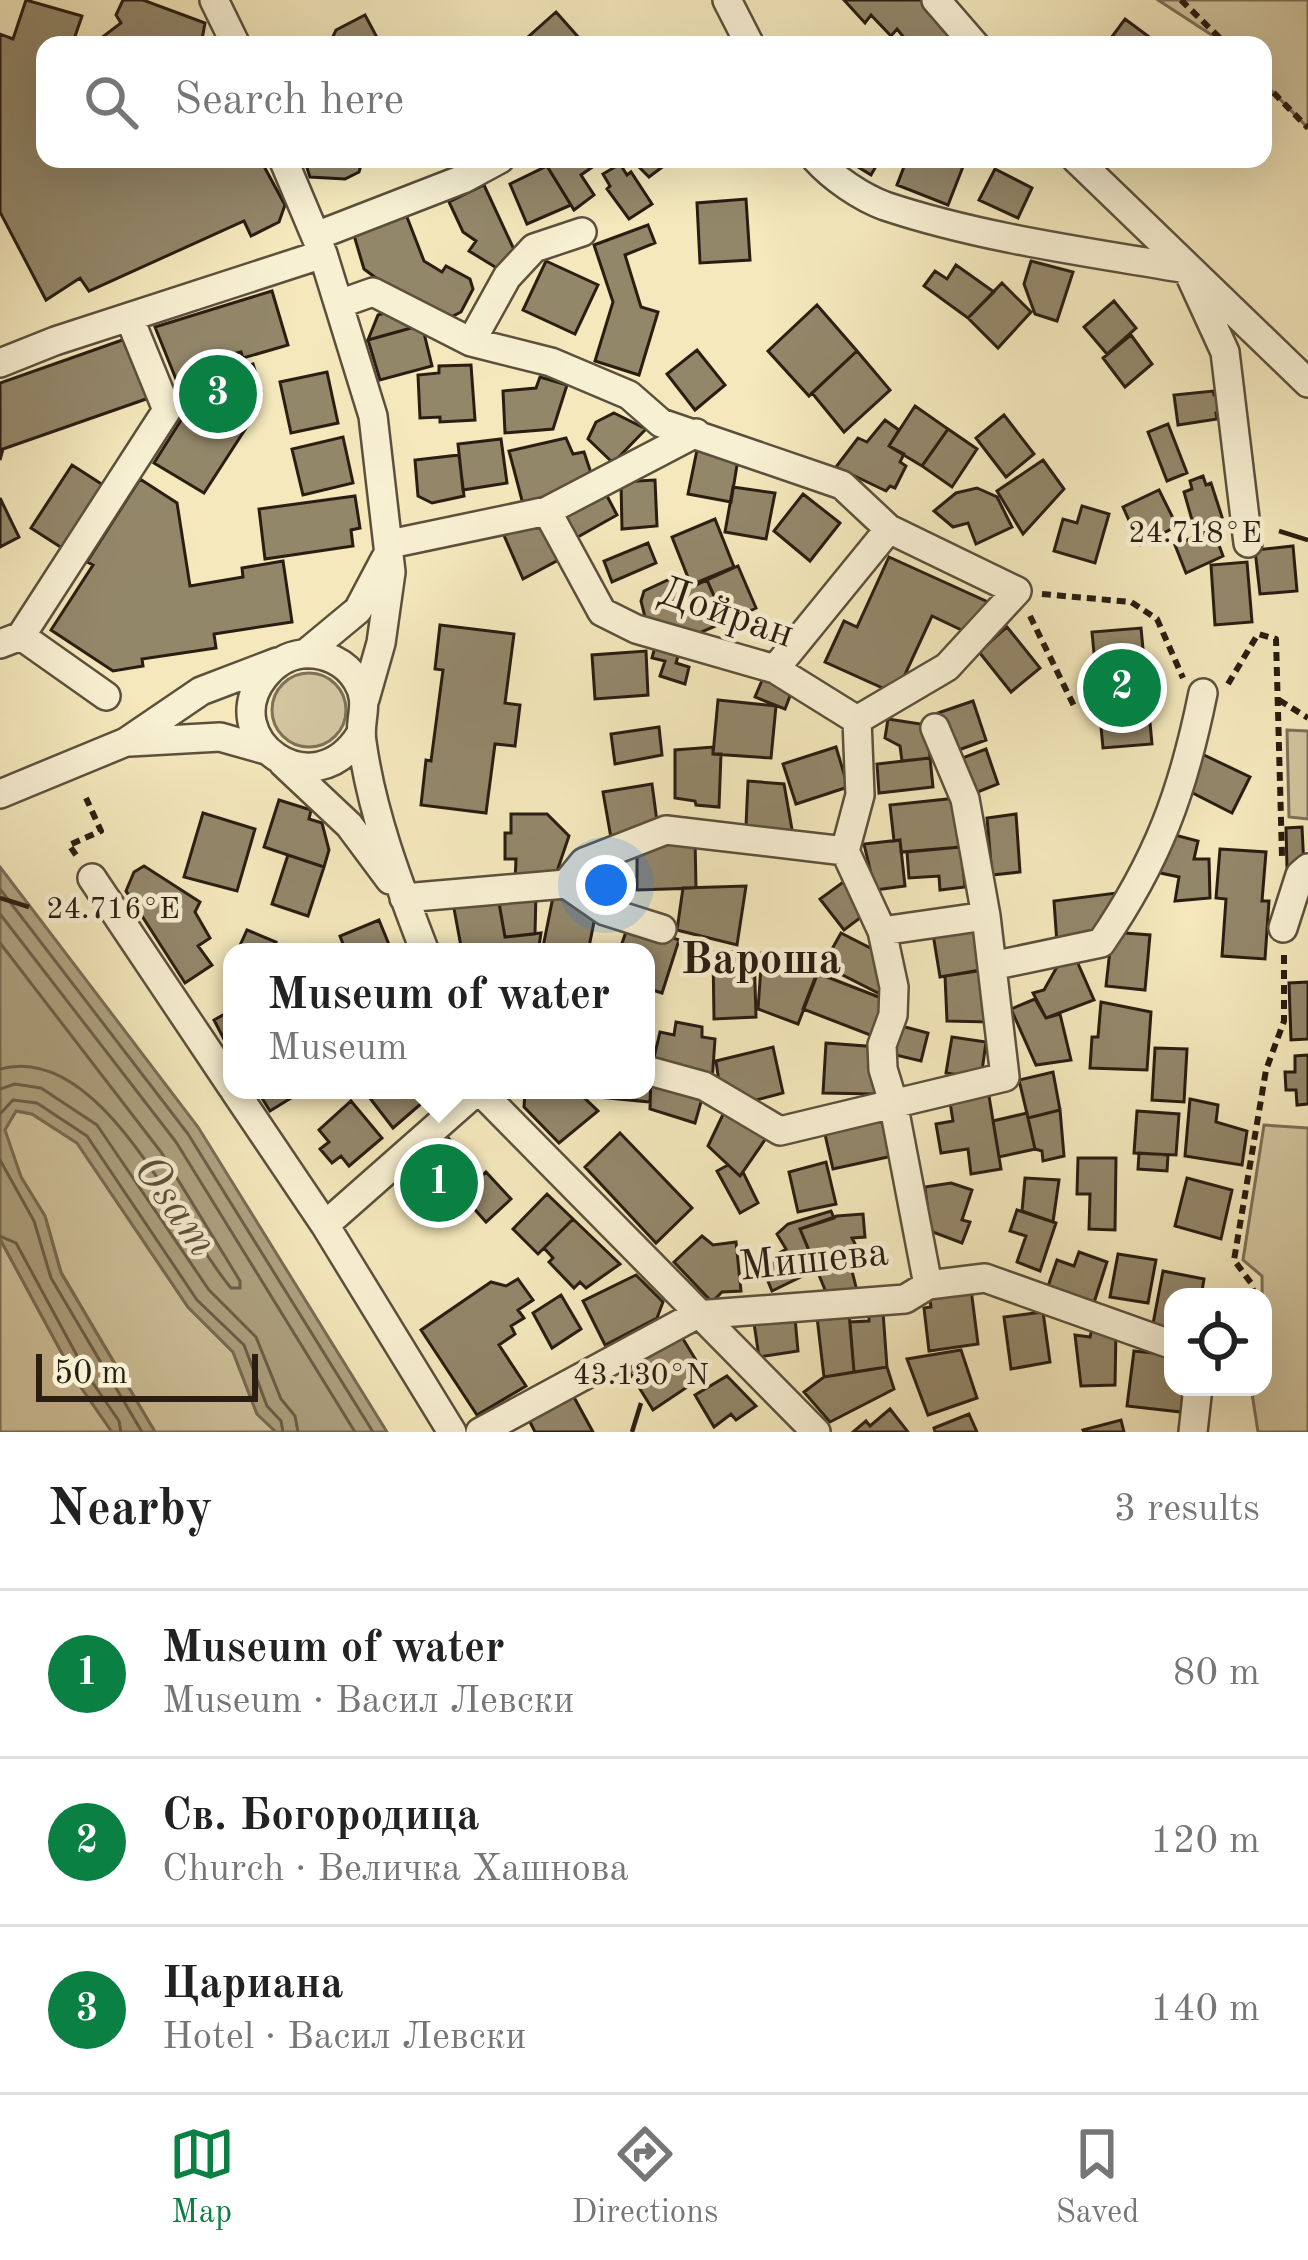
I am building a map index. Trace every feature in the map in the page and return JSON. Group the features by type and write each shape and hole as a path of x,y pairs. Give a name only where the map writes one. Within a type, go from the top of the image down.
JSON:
{"street":[{"path":"214,0 232,36"},
{"path":"727,0 745,36"},
{"path":"936,0 967,36"},
{"path":"288,168 319,245 373,416 390,544 389,598 360,735 379,824 422,943"},
{"path":"0,363 319,245 483,168"},
{"path":"824,168 881,205 1048,246 1187,269"},
{"path":"1085,168 1308,383"},
{"path":"471,342 507,277 534,248 582,232"},
{"path":"1187,269 1226,352 1248,543"},
{"path":"339,304 374,292 471,342 567,367 628,395 662,423 842,485 889,529 1017,591 947,667 857,720 860,795 844,851 883,931 894,987 892,1015 882,1046 883,1069 928,1285"},
{"path":"106,696 11,640 167,410 130,317"},
{"path":"390,544 547,511 696,433"},
{"name":"Дойран","path":"547,511 602,612 636,629 775,669 857,720"},
{"path":"775,669 889,529"},
{"path":"390,544 378,578 358,610 258,685 253,701 256,735 349,825 404,898"},
{"path":"0,794 126,742 201,691 293,657 333,659 347,668 365,699"},
{"path":"992,966 1101,943 1138,889 1174,808 1203,694"},
{"path":"655,1072 704,1085 780,1131 1005,1077 986,916 964,800 935,728"},
{"path":"126,742 220,737 298,767 316,768 335,763 360,735"},
{"path":"566,884 584,862 665,830 844,851"},
{"path":"1283,928 1300,875 1295,864"},
{"path":"92,878 223,1073"},
{"path":"404,898 566,884 604,910 662,928"},
{"path":"883,931 986,916"},
{"path":"240,1099 452,1432"},
{"path":"325,1226 468,1099"},
{"path":"487,1099 815,1432"},
{"name":"Мишева","path":"480,1432 696,1315 904,1299 928,1285 985,1278 1164,1342"},
{"path":"1192,1432 1197,1396"}],"path":[{"path":"1180,0 1218,36"},
{"path":"1272,91 1308,128"},
{"path":"1017,591 1132,602 1157,619 1188,689 1219,698 1258,634 1276,639 1295,864"},
{"path":"1017,591 1075,706"},
{"path":"1279,700 1308,718"},
{"path":"69,845 100,831 86,798"},
{"path":"1252,1288 1234,1259 1266,1070 1284,1021 1283,928"}],"shaded area":[{"path":"1158,0 1308,0 1308,128 1272,91 1272,36 1213,36"},
{"path":"309,673 323,675 335,684 344,696 344,724 335,736 323,745 309,747 295,745 283,736 274,724 272,710 274,696 283,684 295,675"},
{"path":"1287,730 1308,731 1308,819 1289,817"},
{"path":"16,1111 32,1114 77,1143 188,1307 233,1352 257,1414 276,1432 155,1432 61,1272 45,1216 21,1177 4,1130"},
{"path":"1264,1125 1308,1128 1308,1432 1258,1432 1252,1396 1272,1396 1272,1288 1262,1288 1262,1276 1243,1260"},
{"path":"0,1239 78,1383 112,1432 0,1432"}],"water":[{"name":"Osam","path":"0,867 198,1127 387,1432 276,1432 257,1414 233,1352 188,1307 77,1143 32,1114 16,1111 5,1130 21,1177 45,1216 61,1273 155,1432 112,1432 78,1383 0,1239"}],"building":[{"path":"26,0 82,16 75,36 36,36 36,168 265,168 285,205 279,222 251,236 244,221 89,291 80,278 46,300 0,212 0,34 13,39"},
{"path":"123,0 143,0 205,23 203,36 104,36 121,23 116,15"},
{"path":"844,0 930,0 954,36 903,36 897,29 891,36 871,15 865,23"},
{"path":"556,12 577,36 529,36"},
{"path":"365,15 376,36 333,36"},
{"path":"1125,19 1148,36 1112,36"},
{"path":"307,168 360,168 345,179 310,177"},
{"path":"548,168 591,168 581,175 594,195 574,210"},
{"path":"548,168 571,205 527,224 510,184"},
{"path":"613,168 623,168 627,175 631,172 652,204 629,219 607,189 610,186 603,174"},
{"path":"640,168 661,168 649,177"},
{"path":"904,168 962,168 948,205 897,185"},
{"path":"995,169 1032,188 1018,218 979,200"},
{"path":"484,185 517,256 500,270 469,251 476,241 463,232 449,202"},
{"path":"746,199 750,260 700,263 697,203"},
{"path":"405,212 424,261 442,272 446,266 470,279 473,289 461,312 451,317 364,269 353,232"},
{"path":"648,225 655,243 625,255 641,307 658,312 639,375 595,361 613,302 594,245"},
{"path":"546,261 598,285 575,334 523,310"},
{"path":"1031,261 1073,272 1057,321 1035,314 1024,284"},
{"path":"956,265 994,292 968,318 924,286 935,271 947,279"},
{"path":"1002,283 1031,312 998,348 968,318"},
{"path":"272,291 288,345 243,358 241,352 227,355 232,371 253,364 261,391 248,397 255,414 204,493 154,463 188,409 155,327"},
{"path":"1114,301 1136,328 1107,354 1084,327"},
{"path":"817,305 857,351 809,396 768,351"},
{"path":"392,311 422,325 368,340 378,315"},
{"path":"422,325 432,366 380,380 368,340"},
{"path":"1131,335 1152,364 1125,387 1103,358"},
{"path":"128,338 149,398 3,449 0,460 0,383"},
{"path":"697,350 725,385 695,410 667,374"},
{"path":"857,351 890,390 844,432 812,393"},
{"path":"471,365 475,420 420,418 418,375 439,373 439,366"},
{"path":"327,372 338,423 291,433 280,382"},
{"path":"540,377 567,385 553,429 505,433 503,391 536,388"},
{"path":"1213,391 1214,395 1226,394 1227,411 1216,413 1217,419 1178,425 1174,395"},
{"path":"915,406 948,429 922,466 889,446"},
{"path":"614,413 646,429 613,463 588,439 596,422"},
{"path":"1004,415 1034,454 1006,477 976,438"},
{"path":"885,420 899,430 889,446 904,454 900,462 906,466 895,488 886,491 836,467 858,438 867,442"},
{"path":"1168,424 1187,473 1167,481 1148,432"},
{"path":"948,429 977,449 952,487 922,466"},
{"path":"343,437 353,483 303,495 292,449"},
{"path":"566,438 573,454 584,452 592,476 524,508 509,451"},
{"path":"501,439 507,483 463,490 458,444"},
{"path":"697,450 738,459 731,502 688,494"},
{"path":"459,455 464,496 432,503 418,496 415,460"},
{"path":"1043,460 1064,489 1023,534 997,491"},
{"path":"72,465 103,485 62,548 31,528"},
{"path":"1203,476 1206,485 1211,483 1222,517 1194,527 1184,492 1192,489 1190,481"},
{"path":"140,479 177,503 190,586 243,577 242,568 283,561 292,622 214,634 216,648 142,659 143,666 113,671 51,630"},
{"path":"655,480 657,526 622,529 621,482"},
{"path":"733,487 775,493 766,539 725,532"},
{"path":"977,488 997,497 1012,527 976,544 968,523 953,527 934,511 956,493"},
{"path":"1159,490 1177,526 1140,545 1123,507"},
{"path":"606,494 617,515 569,542 557,519"},
{"path":"803,494 840,523 810,561 774,531"},
{"path":"355,496 360,528 351,530 353,546 265,559 259,509"},
{"path":"0,498 19,537 0,547"},
{"path":"1082,506 1109,514 1095,563 1054,551 1063,519 1077,523"},
{"path":"715,519 734,567 691,585 672,537"},
{"path":"549,523 564,557 523,579 502,531"},
{"path":"1213,529 1223,556 1186,573 1175,545"},
{"path":"648,543 656,563 612,582 604,561"},
{"path":"1293,546 1297,591 1260,594 1255,550"},
{"path":"889,557 988,602 972,635 932,616 896,694 825,662 844,621 857,627"},
{"path":"1247,562 1252,622 1215,625 1211,565"},
{"path":"738,566 756,608 726,622 707,580"},
{"path":"670,579 677,593 707,580 725,622 697,634 645,617 644,591"},
{"path":"440,625 514,634 505,703 520,705 515,746 495,744 486,813 421,805 443,670 435,669"},
{"path":"1007,627 1040,668 1011,692 979,652"},
{"path":"1141,628 1152,744 1103,748 1092,632"},
{"path":"657,639 681,646 676,663 689,667 685,684 660,676 665,661 652,658"},
{"path":"646,651 648,695 595,699 592,655"},
{"path":"766,671 795,683 785,709 755,697"},
{"path":"718,700 776,706 771,758 713,754"},
{"path":"973,701 986,740 953,752 938,713"},
{"path":"888,719 927,725 930,758 902,761 900,746 885,738"},
{"path":"659,727 662,755 615,764 611,734"},
{"path":"713,747 713,754 721,754 719,807 675,798 675,750"},
{"path":"836,747 848,787 796,804 783,764"},
{"path":"986,749 998,784 970,795 957,760"},
{"path":"1202,754 1250,777 1232,813 1185,789"},
{"path":"930,758 933,787 879,793 877,764"},
{"path":"748,781 784,784 793,835 746,826"},
{"path":"652,784 658,829 611,838 603,792"},
{"path":"957,798 961,847 901,852 900,840 894,841 890,805"},
{"path":"279,800 311,810 309,819 322,823 329,850 324,867 264,847"},
{"path":"203,813 255,829 237,891 184,877"},
{"path":"511,814 547,814 569,836 554,880 515,881 516,859 505,859"},
{"path":"1016,814 1020,872 992,875 987,818"},
{"path":"1302,827 1304,867 1287,868 1286,828"},
{"path":"1167,833 1198,841 1194,859 1209,859 1210,898 1175,901 1179,877 1156,872"},
{"path":"695,838 696,888 637,890 637,846"},
{"path":"900,840 905,886 875,890 864,844"},
{"path":"961,847 965,887 940,890 939,876 909,878 907,852"},
{"path":"1220,849 1266,852 1265,959 1222,956 1226,899 1216,898"},
{"path":"288,855 324,867 308,916 272,904"},
{"path":"144,866 200,902 195,912 210,938 198,946 212,965 185,983 126,891 134,872"},
{"path":"588,872 613,882 605,904 580,893"},
{"path":"846,880 868,912 844,930 820,899"},
{"path":"746,886 737,945 677,930 683,888"},
{"path":"536,892 535,934 505,937 498,897"},
{"path":"1124,892 1099,938 1057,944 1054,901"},
{"path":"498,897 505,937 541,933 539,943 460,943 453,903"},
{"path":"553,897 597,907 590,943 544,943"},
{"path":"379,920 388,943 343,943 340,936"},
{"path":"629,923 679,940 662,993 655,991 655,943 622,943"},
{"path":"973,928 980,970 940,977 933,934"},
{"path":"247,930 276,942 276,943 241,943"},
{"path":"1112,932 1150,935 1145,990 1106,986"},
{"path":"841,933 880,953 882,995 823,965"},
{"path":"754,951 756,1017 714,1019 713,952"},
{"path":"762,953 819,970 798,1024 758,1009"},
{"path":"1076,959 1094,1000 1046,1018 1033,993 1044,990 1058,965"},
{"path":"984,970 990,1022 947,1021 945,976"},
{"path":"817,973 889,1001 878,1038 803,1009"},
{"path":"1308,982 1308,1039 1291,1040 1289,983"},
{"path":"1035,999 1046,1018 1060,1014 1071,1060 1036,1065 1011,1009"},
{"path":"1101,1002 1151,1012 1147,1070 1090,1068"},
{"path":"223,1015 223,1037 214,1020"},
{"path":"676,1022 702,1027 702,1037 715,1039 712,1082 655,1063 660,1032 674,1035"},
{"path":"894,1024 928,1033 921,1061 887,1053"},
{"path":"952,1037 986,1042 981,1078 946,1073"},
{"path":"826,1043 878,1047 876,1094 823,1093"},
{"path":"773,1047 783,1093 741,1104 720,1090 716,1061"},
{"path":"1155,1048 1187,1049 1184,1102 1152,1100"},
{"path":"1308,1055 1308,1104 1297,1105 1296,1090 1286,1090 1285,1072 1295,1072 1295,1056"},
{"path":"1053,1072 1060,1110 1028,1118 1019,1080"},
{"path":"655,1080 703,1095 695,1123 650,1109"},
{"path":"988,1090 1001,1169 971,1174 968,1149 941,1153 936,1124 953,1121 949,1096"},
{"path":"263,1099 289,1099 270,1111"},
{"path":"371,1099 427,1099 393,1128"},
{"path":"525,1099 585,1099 598,1111 559,1143 524,1107"},
{"path":"1190,1099 1218,1105 1216,1122 1247,1131 1242,1165 1185,1156"},
{"path":"351,1101 382,1138 349,1166 341,1156 332,1163 320,1149 329,1142 319,1130"},
{"path":"727,1106 769,1134 740,1176 708,1146"},
{"path":"1060,1110 1064,1156 1043,1161 1042,1151 1035,1149 1028,1118"},
{"path":"1137,1111 1179,1114 1176,1155 1134,1153"},
{"path":"882,1113 892,1156 833,1169 823,1126"},
{"path":"1027,1113 1035,1149 999,1157 993,1121"},
{"path":"443,1132 478,1172 433,1212 398,1172"},
{"path":"620,1133 692,1208 656,1243 585,1167"},
{"path":"1139,1153 1168,1155 1167,1171 1138,1169"},
{"path":"1078,1158 1116,1158 1115,1230 1089,1229 1090,1194 1077,1194"},
{"path":"826,1162 836,1204 798,1212 789,1172"},
{"path":"728,1165 740,1176 743,1172 758,1203 740,1213 717,1171"},
{"path":"486,1172 511,1199 486,1222 462,1195"},
{"path":"1025,1178 1059,1180 1053,1222 1022,1211"},
{"path":"1187,1178 1232,1190 1221,1239 1175,1226"},
{"path":"951,1183 972,1190 962,1220 970,1222 962,1243 930,1231 925,1187"},
{"path":"547,1194 573,1219 538,1254 513,1229"},
{"path":"1017,1210 1056,1223 1040,1271 1017,1262 1026,1236 1010,1231"},
{"path":"831,1211 834,1218 800,1229 817,1269 772,1291 761,1264 786,1249 777,1234 788,1224"},
{"path":"863,1214 865,1237 852,1238 866,1265 851,1267 858,1295 828,1297 800,1229 837,1216"},
{"path":"573,1219 620,1264 586,1288 580,1282 574,1288 549,1262 553,1258 544,1248"},
{"path":"702,1236 713,1245 736,1242 741,1291 722,1292 712,1302 674,1262"},
{"path":"1079,1252 1107,1262 1092,1309 1046,1292 1057,1260 1074,1266"},
{"path":"1118,1254 1156,1260 1148,1303 1110,1297"},
{"path":"1163,1271 1204,1279 1202,1288 1164,1288 1164,1332 1152,1329"},
{"path":"636,1275 663,1302 657,1318 605,1345 583,1301"},
{"path":"518,1279 533,1300 518,1310 524,1318 511,1326 515,1334 499,1345 526,1386 477,1415 421,1330 491,1282 506,1286"},
{"path":"971,1289 978,1344 929,1351 924,1308 931,1307 929,1294"},
{"path":"561,1295 581,1329 552,1348 533,1313"},
{"path":"883,1312 887,1367 854,1372 850,1322 869,1321 869,1313"},
{"path":"1043,1312 1050,1362 1011,1369 1004,1317"},
{"path":"849,1313 854,1372 824,1377 817,1317"},
{"path":"795,1318 798,1351 759,1357 754,1323"},
{"path":"1093,1325 1116,1330 1115,1385 1081,1386 1075,1335 1090,1337"},
{"path":"680,1334 705,1375 653,1410 627,1368"},
{"path":"961,1350 977,1398 928,1415 907,1359"},
{"path":"1134,1351 1164,1354 1164,1396 1183,1396 1181,1412 1127,1406"},
{"path":"887,1367 894,1389 830,1422 804,1392 824,1377"},
{"path":"727,1376 756,1406 736,1420 731,1414 714,1427 695,1395"},
{"path":"569,1388 593,1432 535,1432 526,1414"},
{"path":"890,1409 908,1432 853,1432 866,1421 870,1426"},
{"path":"969,1414 977,1432 935,1432 934,1428"},
{"path":"1121,1420 1124,1432 1083,1430"}],"place":[{"name":"Цариана","path":"218,394"},
{"name":"Св. Богородица","path":"1122,688"},
{"name":"Museum of water","path":"439,1183"}],"district":[{"name":"Вароша","path":"761,961"}]}
